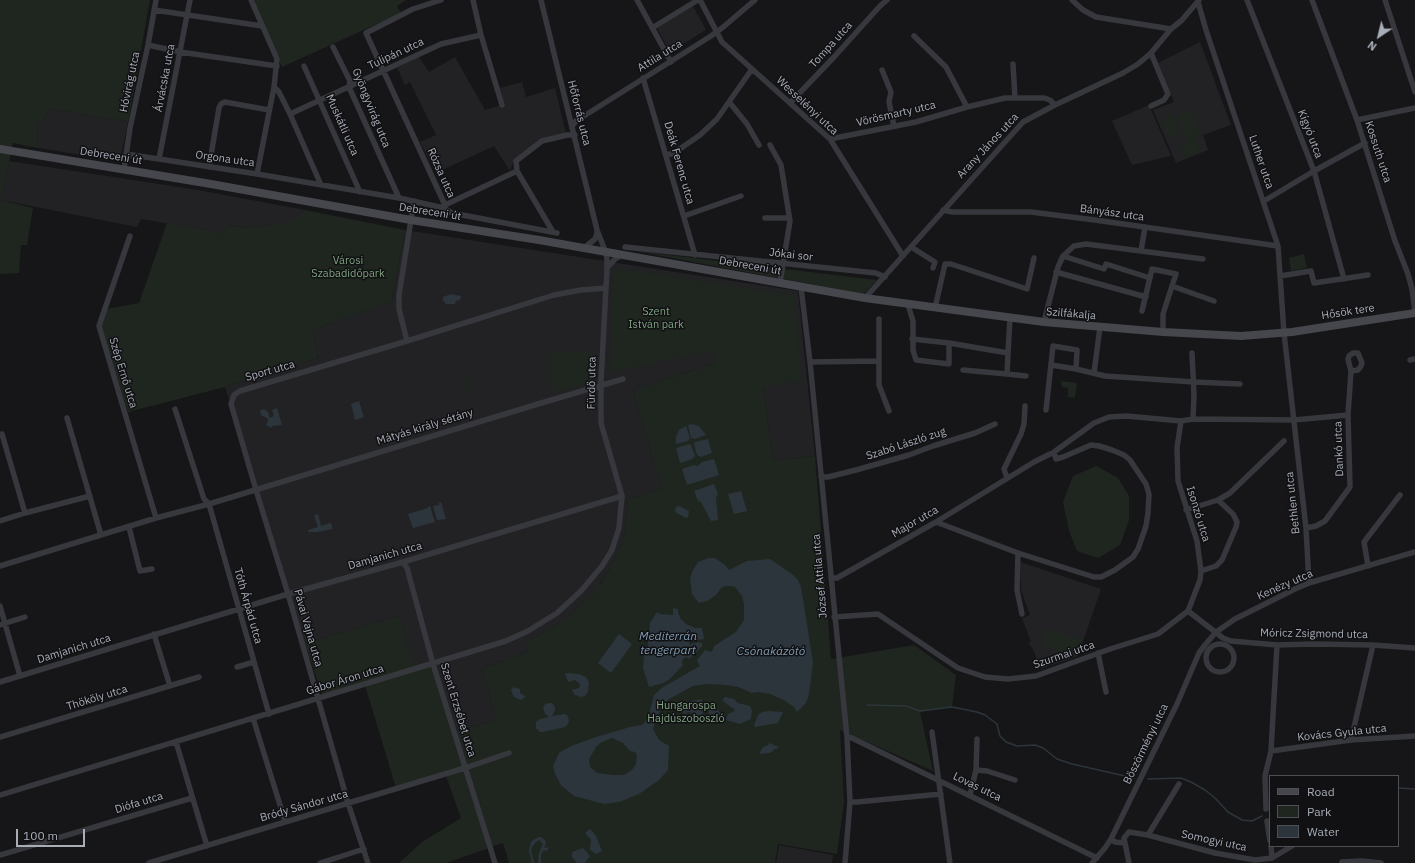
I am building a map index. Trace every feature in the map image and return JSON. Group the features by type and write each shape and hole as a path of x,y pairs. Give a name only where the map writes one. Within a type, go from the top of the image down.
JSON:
{"street":[{"name":"Hóvirág utca","path":"124,169 130,128 156,0"},
{"name":"Árvácska utca","path":"159,159 190,0"},
{"path":"251,0 277,59 274,87 257,174"},
{"name":"Rózsa utca","path":"441,0 413,9 366,33 444,207"},
{"path":"473,0 481,35 502,105"},
{"name":"Hőforrás utca","path":"541,0 597,230 606,253"},
{"path":"637,0 671,62"},
{"path":"652,28 699,0"},
{"name":"Wesselényi utca","path":"699,0 722,42 830,139 903,256"},
{"name":"Attila utca","path":"572,126 576,121 716,32 755,0"},
{"name":"Tompa utca","path":"790,103 887,0"},
{"path":"1072,0 1083,10 1096,17 1170,29"},
{"name":"Kígyó utca","path":"1247,0 1314,171 1344,279"},
{"name":"Kossuth utca","path":"1312,0 1357,120 1395,240 1414,289 1415,312"},
{"path":"1385,0 1413,78 1415,92"},
{"name":"Arany János utca","path":"860,298 885,277 1017,127 1029,118 1130,70 1151,53 1170,29 1182,20 1198,1"},
{"name":"Luther utca","path":"1198,1 1206,30 1278,246 1284,333"},
{"path":"154,10 262,26"},
{"name":"Tulipán utca","path":"290,114 441,44 481,35"},
{"path":"914,36 946,67 967,107"},
{"path":"148,45 180,52 277,66"},
{"name":"Gyöngyvirág utca","path":"333,47 350,81 349,87 398,198"},
{"path":"1151,53 1168,92 1166,98 1151,106"},
{"path":"1013,64 1015,98"},
{"name":"Muskátli utca","path":"304,66 360,192"},
{"path":"666,155 674,153 700,135 717,119 730,103 752,69"},
{"path":"882,70 891,92 889,102 894,126"},
{"name":"Deák Ferenc utca","path":"643,78 695,255"},
{"path":"274,87 279,92 290,114 321,185"},
{"name":"Vörösmarty utca","path":"830,139 916,122 967,107 1005,98 1044,98 1050,100 1055,105"},
{"path":"210,167 219,108 221,104 225,102 269,110"},
{"path":"730,103 746,124 759,145"},
{"path":"1357,120 1415,108"},
{"path":"517,171 444,207 452,214 555,233 517,171 516,161 542,141 567,135 575,135"},
{"path":"1264,201 1365,143"},
{"path":"770,145 781,165 790,218 780,283"},
{"name":"Debreceni út","path":"0,149 124,169 411,220 584,248 860,298"},
{"name":"Orgona utca","path":"126,154 321,185"},
{"name":"Rózsa utca","path":"321,185 444,207"},
{"path":"684,216 741,196"},
{"path":"407,341 399,309 399,296 414,201"},
{"name":"Bányász utca","path":"943,210 952,212 1031,212 1278,246"},
{"path":"765,218 790,218"},
{"path":"1141,252 1145,227"},
{"path":"584,248 595,239 597,230"},
{"name":"Szép Ernő utca","path":"130,236 98,326 156,518"},
{"path":"1044,322 1056,272 1063,256 1074,246 1086,244 1203,259"},
{"name":"Jókai sor","path":"625,247 880,274 885,277"},
{"path":"911,247 935,262 933,268"},
{"name":"Fürdő utca","path":"606,253 607,269 601,386 602,429 622,496"},
{"path":"607,269 614,260 621,255"},
{"path":"1063,256 1104,269 1106,264 1150,278"},
{"path":"935,308 945,264 951,264 1027,289 1034,258"},
{"path":"1142,311 1152,269 1176,274 1163,314 1163,332"},
{"path":"1280,276 1311,271 1314,283 1368,275"},
{"path":"1056,272 1146,298"},
{"path":"1172,286 1214,301"},
{"name":"József Attila utca","path":"801,287 810,362 847,737 850,802 844,863"},
{"name":"Sport utca","path":"256,490 231,404 234,395 240,391 554,295 581,290 606,288"},
{"name":"Szilfákalja","path":"860,298 1010,318 1100,328 1241,336 1284,333"},
{"path":"908,305 913,321 912,339 916,360 949,364 949,343"},
{"name":"Hősök tere","path":"1284,333 1415,312"},
{"path":"1007,374 1010,318"},
{"path":"880,320 879,385 889,411"},
{"path":"1094,373 1100,328"},
{"name":"Bethlen utca","path":"1284,333 1306,528 1309,583"},
{"path":"912,339 949,343 1008,353"},
{"path":"1046,410 1053,346 1077,350 1076,369"},
{"path":"1192,353 1194,382 1193,419"},
{"path":"810,362 879,361"},
{"path":"1051,366 1076,369 1105,376 1240,384"},
{"path":"963,370 1026,376"},
{"name":"Dankó utca","path":"1306,528 1316,526 1326,521 1350,487 1348,415 1351,371"},
{"path":"601,386 623,380"},
{"name":"Mátyás király sétány","path":"0,566 156,518 209,504 500,415 601,386"},
{"path":"1007,478 1004,469 1021,434 1024,424 1025,406"},
{"name":"Tóth Árpád utca","path":"175,409 204,499 209,504 269,714"},
{"path":"1294,420 1348,415"},
{"name":"Major utca","path":"831,578 836,578 936,522 1007,478 1054,452 1094,423 1109,417 1126,416 1181,421 1193,419 1294,420"},
{"path":"67,418 101,535"},
{"name":"Isonzó utca","path":"1181,421 1177,448 1177,474 1179,488 1197,541 1201,571 1200,580 1188,612"},
{"name":"Szabó László zug","path":"821,477 828,477 856,470 908,455 975,433 995,424"},
{"path":"2,434 25,512"},
{"path":"1186,510 1218,500 1236,488 1284,441"},
{"path":"936,522 1018,553 1094,577 1101,577 1115,570 1133,557 1146,526 1149,494 1146,484 1130,460 1124,455 1112,450 1091,445 1056,459 1054,452"},
{"name":"Pávai Vajna utca","path":"256,490 288,594 348,803 368,863"},
{"path":"1368,566 1364,542 1400,495"},
{"path":"0,521 25,512 90,496"},
{"name":"Damjanich utca","path":"0,682 154,634 239,610 288,594 403,562 622,496"},
{"name":"Gábor Áron utca","path":"0,795 434,664 506,641 528,631 557,613 581,591 602,566 612,550 619,528 622,496"},
{"path":"1201,571 1216,566 1222,560 1236,527 1233,514 1218,500"},
{"path":"129,527 140,571 152,569"},
{"name":"Kenézy utca","path":"1216,632 1235,619 1309,583 1415,552"},
{"path":"1018,553 1016,590 1022,614"},
{"name":"Szent Erzsébet utca","path":"403,562 407,568 465,768 495,863"},
{"path":"0,606 3,624 20,676"},
{"name":"Móricz Zsigmond utca","path":"1188,612 1230,644 1373,645 1415,648"},
{"name":"Szurmai utca","path":"834,617 878,614 958,668 985,677 1008,679 1036,676 1098,653 1158,634 1188,612"},
{"path":"3,624 25,617"},
{"name":"Böszörményi utca","path":"1092,863 1111,840 1199,653 1216,632"},
{"path":"154,634 170,686"},
{"path":"1230,644 1234,657 1232,666 1227,671 1222,672 1213,670 1209,667 1207,661 1209,650 1214,646 1230,644"},
{"path":"1266,809 1265,776 1271,751 1278,645"},
{"path":"1351,740 1373,645"},
{"path":"1098,653 1106,692"},
{"path":"237,667 254,662"},
{"name":"Thököly utca","path":"0,737 199,677"},
{"path":"254,718 285,821"},
{"path":"932,732 950,863"},
{"name":"Kovács Gyula utca","path":"1271,751 1351,740 1415,736"},
{"name":"Lovas utca","path":"847,737 852,738 970,795 1097,858"},
{"path":"970,795 976,770 977,739"},
{"path":"176,742 207,846"},
{"name":"Bródy Sándor utca","path":"149,863 465,768 508,753"},
{"path":"976,770 987,771 1015,780"},
{"path":"1148,835 1179,784"},
{"path":"850,802 941,794"},
{"name":"Diófa utca","path":"0,855 192,798"},
{"path":"1267,821 1269,834"},
{"name":"Somogyi utca","path":"1124,843 1124,838 1129,832 1148,835 1215,853 1255,860 1272,858 1290,847"},
{"path":"1111,840 1124,843 1129,863"},
{"path":"1271,847 1272,858"},
{"path":"320,863 364,850"},
{"path":"1342,862 1362,861 1381,863"}],"shaded area":[{"path":"693,6 706,30 670,52 657,28"},
{"path":"1200,42 1231,125 1203,135 1208,150 1176,163 1153,110 1174,102 1158,63"},
{"path":"419,57 429,72 455,57 485,110 504,104 500,88 522,82 526,97 555,88 566,134 543,139 514,160 510,171 494,146 436,173 420,142 436,135 410,82 405,85 397,68"},
{"path":"1149,105 1171,156 1132,165 1112,121"},
{"path":"51,109 128,122 120,161 38,148 37,126"},
{"path":"9,161 198,190 305,210 289,222 247,228 228,225 226,233 141,219 137,227 1,200"},
{"path":"405,230 798,291 815,456 773,461 763,387 715,363 633,390 662,489 628,499 625,534 621,546 612,564 593,594 564,620 526,642 528,652 482,668 495,714 492,721 454,732 433,660 414,666 399,616 305,643 225,387 318,358 313,330 394,300 392,300"},
{"path":"1020,562 1101,589 1078,656 1041,669 1033,649 1028,643 1031,642 1022,618 1030,615 1021,590"},
{"path":"779,845 833,855 832,863 776,863"}],"green space":[{"path":"0,0 150,0 128,122 51,109 37,126 38,148 13,143 1,200 33,208 27,245 21,245 19,273 0,274"},
{"path":"253,0 406,0 397,6 401,13 282,67"},
{"path":"1191,109 1201,137 1187,142 1177,114"},
{"path":"1173,115 1180,133 1168,137 1161,119"},
{"path":"1196,140 1197,144 1195,145 1200,150 1183,157 1179,147"},
{"name":"Városi Szabadidőpark","path":"305,210 405,230 392,299 395,300 313,330 318,358 225,387 128,412 101,326 107,309 139,303 167,223 226,233 227,225 247,228 288,222"},
{"path":"635,251 877,280 864,294"},
{"path":"1304,254 1307,268 1291,271 1289,258"},
{"name":"Hungarospa Hajdúszoboszló","path":"613,268 795,295 801,381 763,387 773,461 815,456 831,659 914,645 956,675 952,707 920,712 933,771 840,730 844,802 837,854 778,844 775,863 509,863 503,843 446,863 399,863 422,842 461,818 445,773 396,788 365,685 322,695 305,643 399,616 414,665 433,660 454,732 492,721 495,714 482,668 528,652 526,642 564,620 593,594 596,589 596,585 600,584 621,546 625,534 628,499 662,489 633,390 715,363 712,351 610,372"},
{"path":"551,352 593,352 591,382 552,393"},
{"path":"468,377 472,391 465,393 461,379"},
{"path":"1061,381 1077,383 1075,398 1068,397 1068,388 1062,387"},
{"path":"1096,466 1118,478 1129,496 1129,520 1120,545 1098,558 1077,551 1069,531 1063,502 1073,476"},
{"path":"1049,629 1080,639 1082,643 1077,654 1074,656 1044,647 1042,643 1046,631"}],"water":[{"path":"451,294 461,296 460,300 456,301 455,304 446,304 443,297"},
{"path":"359,401 364,417 355,420 351,404"},
{"path":"277,408 282,425 272,426 271,428 266,425 268,419 261,415 260,411 264,409 268,412 270,418 274,416 272,410"},
{"path":"691,424 700,427 706,435 695,439 691,438 688,425"},
{"path":"686,426 690,438 688,441 676,444 676,437 679,430"},
{"path":"708,439 712,453 701,457 697,455 694,444 695,442"},
{"path":"689,444 691,445 695,456 692,459 680,463 676,448"},
{"path":"714,459 719,475 687,485 682,469 694,465 698,466 702,462"},
{"path":"714,484 718,494 716,497 718,520 711,521 701,502 698,501 694,491"},
{"path":"741,491 747,511 734,514 728,494"},
{"path":"441,502 446,519 437,520 433,506 439,505"},
{"path":"430,506 435,522 413,528 408,514"},
{"path":"679,506 689,511 688,517 686,518 675,512 676,507"},
{"path":"318,514 321,526 330,523 332,525 332,529 318,532 308,532 308,530 318,527 314,515"},
{"name":"Csónakázótó","path":"708,558 715,558 729,570 747,561 770,559 798,580 801,587 813,662 809,694 806,703 797,712 794,707 784,700 770,694 758,692 752,693 738,687 725,685 708,684 693,686 669,699 663,705 653,729 659,740 669,746 668,770 659,780 639,794 619,802 604,804 574,796 561,785 555,774 553,766 559,753 571,746 596,737 642,725 648,719 654,695 663,687 700,666 697,660 705,650 712,652 714,646 736,632 744,620 744,604 742,596 735,587 726,586 721,588 716,595 707,601 699,603 692,594 690,578 698,562","holes":["612,738 623,743 630,751 635,752 637,755 636,764 632,770 624,775 613,775 597,773 590,767 589,759 600,743"]},
{"name":"Mediterrán tengerpart","path":"673,608 678,609 680,618 686,624 695,628 702,628 704,639 689,642 690,645 698,642 702,643 702,646 689,659 687,657 683,659 683,665 670,679 663,683 649,687 643,668 644,656 648,647 650,623 656,613 659,612 659,614 673,615"},
{"path":"619,634 632,644 611,673 598,663"},
{"path":"565,674 579,674 586,677 589,682 588,692 585,696 580,697 575,695 572,690 579,688 580,684 575,680 568,682"},
{"path":"514,687 520,689 520,693 525,697 521,700 514,697 511,690"},
{"path":"725,697 734,699 738,703 750,706 752,711 751,719 740,724 726,720 728,714 735,710 723,701"},
{"path":"701,699 704,709 702,717 697,718 690,712 687,712 686,714 683,713 683,709 687,702"},
{"path":"552,703 555,707 552,716 567,715 569,720 568,724 565,727 540,732 536,728 536,722 540,719 549,717 545,714 543,708 545,704"},
{"path":"716,707 719,712 725,714 723,720 716,719 709,715 709,709"},
{"path":"762,712 783,712 778,723 755,727 754,725 758,715"},
{"path":"769,743 779,747 774,749 772,752 759,754 763,747"},
{"path":"590,829 596,836 602,851 596,854 590,850 591,840 585,833"},
{"path":"538,837 545,840 546,844 544,848 548,847 548,850 543,851 541,855 541,863 538,863 539,853 543,844 539,840 536,842 531,850 534,863 532,863 529,851 530,846 531,842"},
{"path":"583,848 590,856 585,863 577,863 572,857 572,852"}],"waterway":[{"path":"867,705 906,706 920,711 952,707 977,712 985,715 997,724 1000,736 1006,742 1017,746 1035,745 1043,748 1057,759 1072,764 1134,778"},
{"path":"1148,779 1181,778 1205,790 1228,812 1242,820 1252,821 1262,816"},
{"path":"1399,788 1415,789"}],"park label":[{"name":"Szent István park","path":"656,318"}]}
